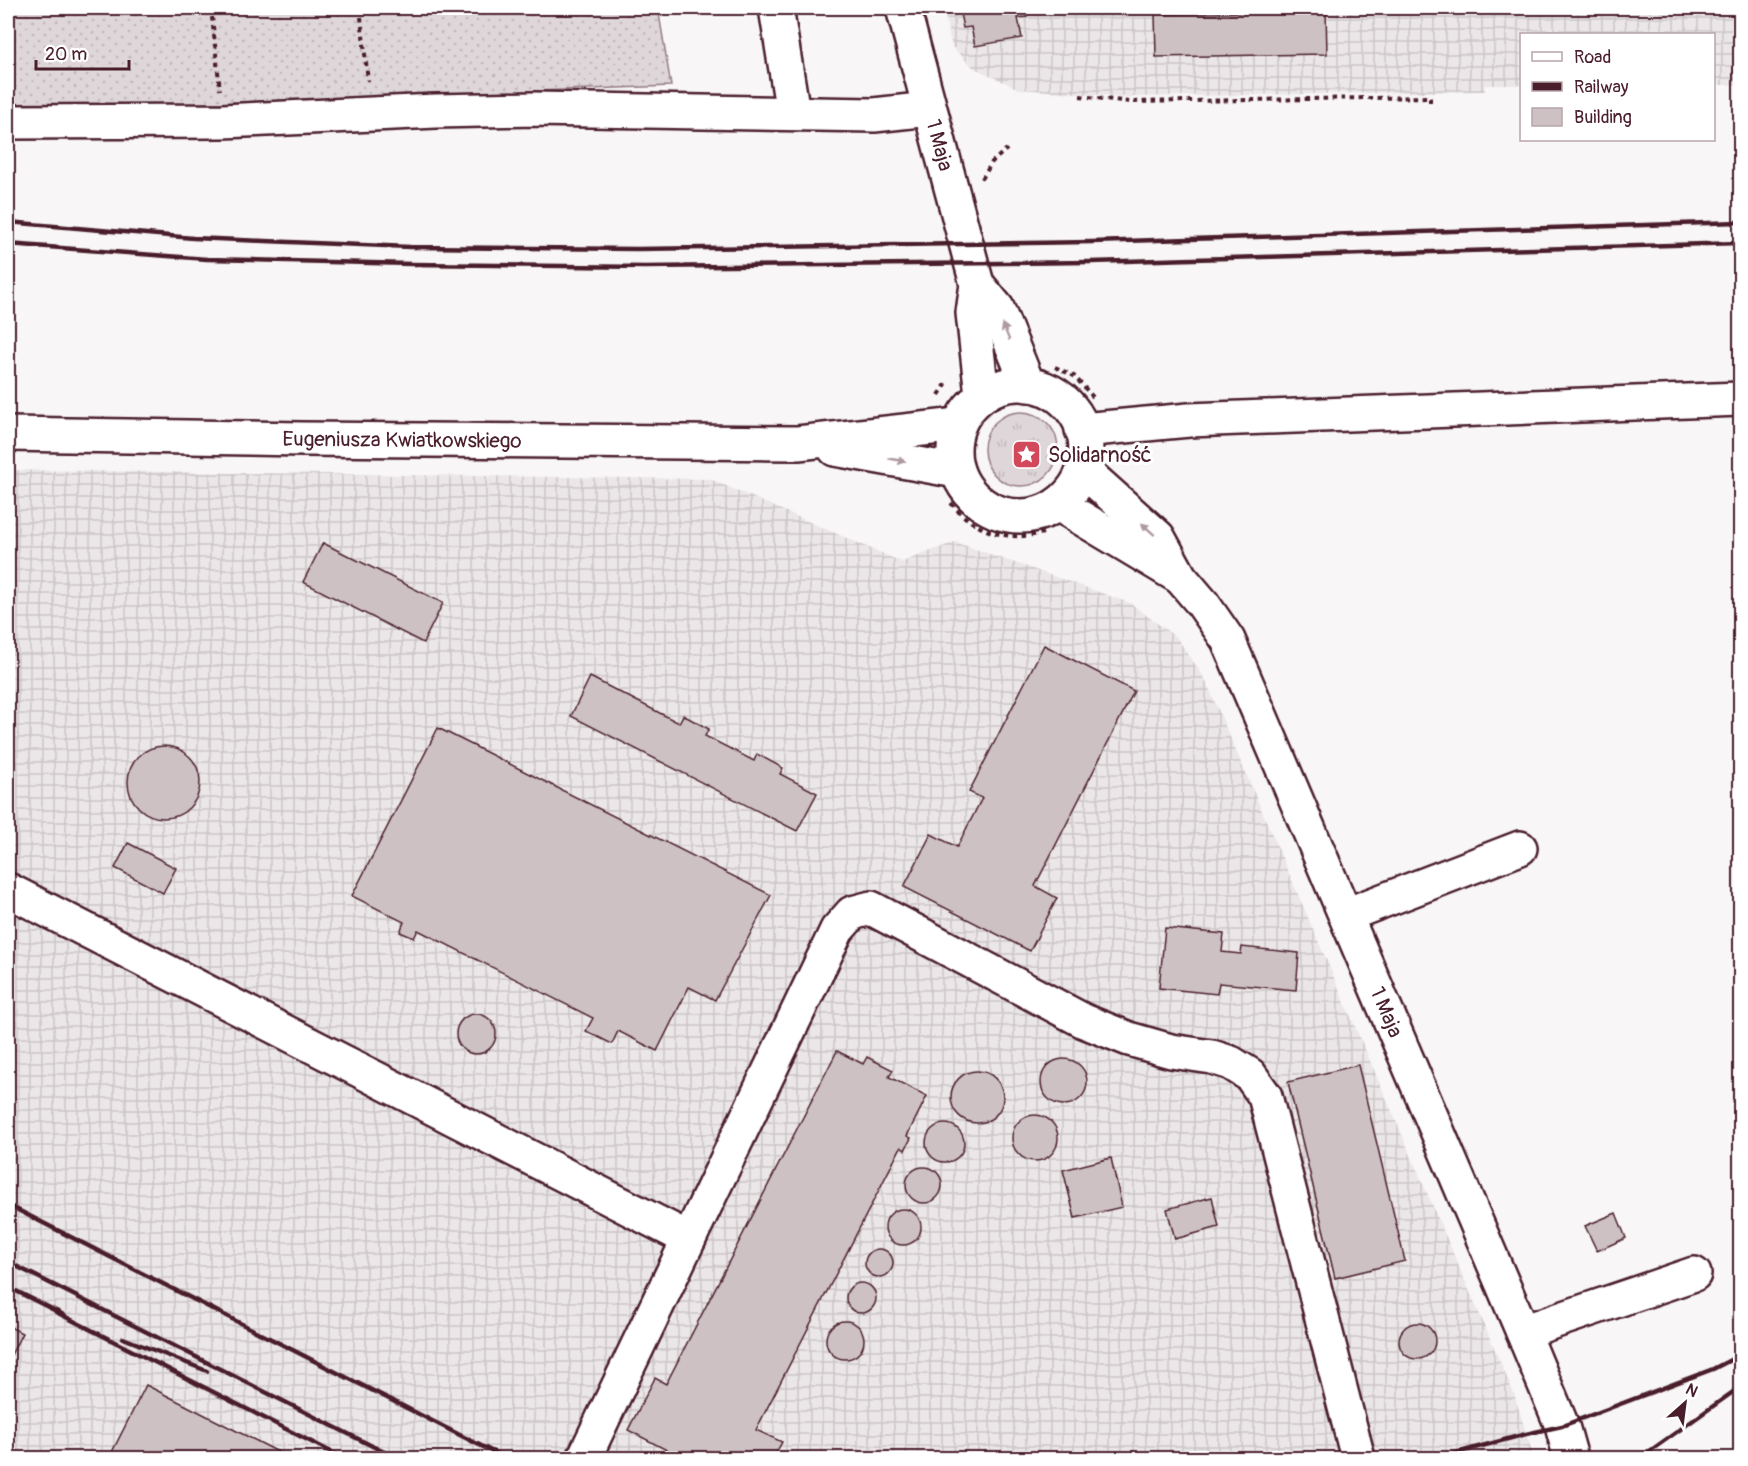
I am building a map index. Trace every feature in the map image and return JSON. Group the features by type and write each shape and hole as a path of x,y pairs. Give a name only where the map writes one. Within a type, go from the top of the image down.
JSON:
{"street":[{"path":"776,8 794,113"},
{"name":"1 Maja","path":"903,8 977,284 973,313 982,395"},
{"path":"8,122 223,121 534,109 874,115 929,109"},
{"name":"1 Maja","path":"977,284 997,308 1028,385"},
{"path":"1012,384 1028,385 1044,388 1058,397 1070,408 1082,430 1086,454 1083,470 1074,489 1052,518 1040,513 1019,517 999,513 981,504 966,489 951,484 954,440 958,425 968,408 982,395 996,388 1012,384"},
{"path":"1082,430 1201,420 1740,399"},
{"name":"Eugeniusza Kwiatkowskiego","path":"8,434 798,443 958,425"},
{"name":"Eugeniusza Kwiatkowskiego","path":"798,443 951,484"},
{"name":"1 Maja","path":"1083,470 1158,537 1180,577 1203,604 1228,640 1523,1332 1562,1426 1571,1458"},
{"name":"1 Maja","path":"1052,518 1180,577"},
{"path":"1346,915 1520,848"},
{"path":"8,890 689,1239"},
{"path":"584,1458 837,930 852,913 871,908 1084,1021 1129,1039 1172,1051 1212,1057 1231,1063 1250,1075 1265,1096 1358,1458"},
{"path":"1523,1332 1694,1274"}],"path":[{"path":"211,8 223,121"},
{"path":"360,8 371,114"},
{"path":"1080,96 1130,102 1430,97 1430,104"},
{"path":"935,398 950,378"},
{"path":"951,484 967,519 988,531 1012,537 1026,537 1052,518"}],"shaded area":[{"path":"943,8 1740,8 1740,85 1715,85 1715,33 1520,33 1520,85 1484,85 1485,91 1130,97 1019,89 974,68 952,47"},
{"path":"8,470 710,479 902,562 955,542 1130,603 1177,638 1204,677 1514,1394 1534,1458 8,1458"}],"green space":[{"path":"8,8 658,8 671,86 106,107 8,105"},
{"path":"1021,412 1035,415 1047,423 1055,435 1058,449 1055,463 1047,475 1035,483 1021,486 1007,483 995,475 987,463 984,449 987,435 995,423 1007,415"}],"building":[{"path":"959,8 1025,8 1027,17 1018,18 1022,38 975,46 971,27 963,28"},
{"path":"1326,11 1327,54 1156,57 1155,14"},
{"path":"323,543 443,603 423,643 303,582"},
{"path":"1044,645 1134,691 1035,886 1057,898 1030,951 904,887 931,834 957,847 982,798 969,792"},
{"path":"590,677 679,723 683,715 709,729 705,736 754,761 757,754 783,768 780,774 817,793 797,831 571,716"},
{"path":"438,728 771,895 715,1000 689,987 657,1051 618,1031 612,1044 586,1031 593,1018 418,930 414,938 400,932 404,922 352,896"},
{"path":"157,746 171,746 190,756 200,775 200,789 190,808 171,818 157,818 138,808 128,789 128,775 138,756"},
{"path":"128,843 176,868 163,893 115,868"},
{"path":"1165,928 1224,934 1222,952 1241,954 1242,947 1299,953 1296,990 1219,983 1217,994 1159,988"},
{"path":"476,1014 484,1015 490,1020 495,1026 495,1042 490,1048 484,1053 476,1054 468,1053 462,1048 457,1042 456,1034 457,1026 462,1020 468,1015"},
{"path":"837,1051 863,1064 867,1057 893,1070 889,1077 927,1096 907,1136 911,1138 905,1150 901,1147 756,1430 782,1442 773,1458 682,1458 628,1430 655,1378 666,1384"},
{"path":"1064,1059 1080,1066 1087,1082 1080,1098 1064,1105 1048,1098 1041,1082 1048,1066"},
{"path":"1358,1065 1405,1261 1335,1278 1288,1082"},
{"path":"977,1071 987,1073 995,1079 1001,1087 1003,1097 1001,1107 995,1115 987,1121 977,1123 967,1121 959,1115 953,1107 951,1097 953,1087 959,1079 967,1073"},
{"path":"1035,1115 1051,1122 1058,1138 1051,1154 1035,1161 1019,1154 1012,1138 1019,1122"},
{"path":"945,1124 958,1130 964,1143 958,1156 945,1162 932,1156 926,1143 932,1130"},
{"path":"1111,1158 1122,1207 1075,1218 1063,1170"},
{"path":"924,1167 937,1172 942,1185 937,1198 924,1203 911,1198 906,1185 911,1172"},
{"path":"1212,1197 1219,1227 1175,1239 1167,1209"},
{"path":"903,1209 916,1214 921,1227 916,1240 903,1245 890,1240 885,1227 890,1214"},
{"path":"1616,1213 1626,1238 1597,1251 1585,1226"},
{"path":"879,1249 889,1253 893,1263 889,1273 879,1277 869,1273 865,1263 869,1253"},
{"path":"861,1283 872,1287 876,1298 872,1309 861,1313 850,1309 846,1298 850,1287"},
{"path":"845,1321 858,1327 864,1340 858,1353 845,1359 832,1353 826,1340 832,1327"},
{"path":"1417,1323 1430,1328 1435,1341 1430,1354 1417,1359 1404,1354 1399,1341 1404,1328"},
{"path":"8,1326 22,1333 8,1361"},
{"path":"146,1385 290,1458 109,1458"}],"railway":[{"path":"8,222 193,238 410,247 638,249 1092,242 1740,222"},
{"path":"8,244 207,259 645,267 1091,262 1740,243"},
{"path":"8,1205 505,1458"},
{"path":"8,1262 396,1458"},
{"path":"8,1287 62,1314"},
{"path":"56,1312 343,1458"},
{"path":"123,1338 207,1371"},
{"path":"1438,1458 1562,1426 1713,1369 1740,1355"},
{"path":"1640,1458 1740,1387"}],"place":[{"name":"Solidarność","path":"1027,455"}]}
